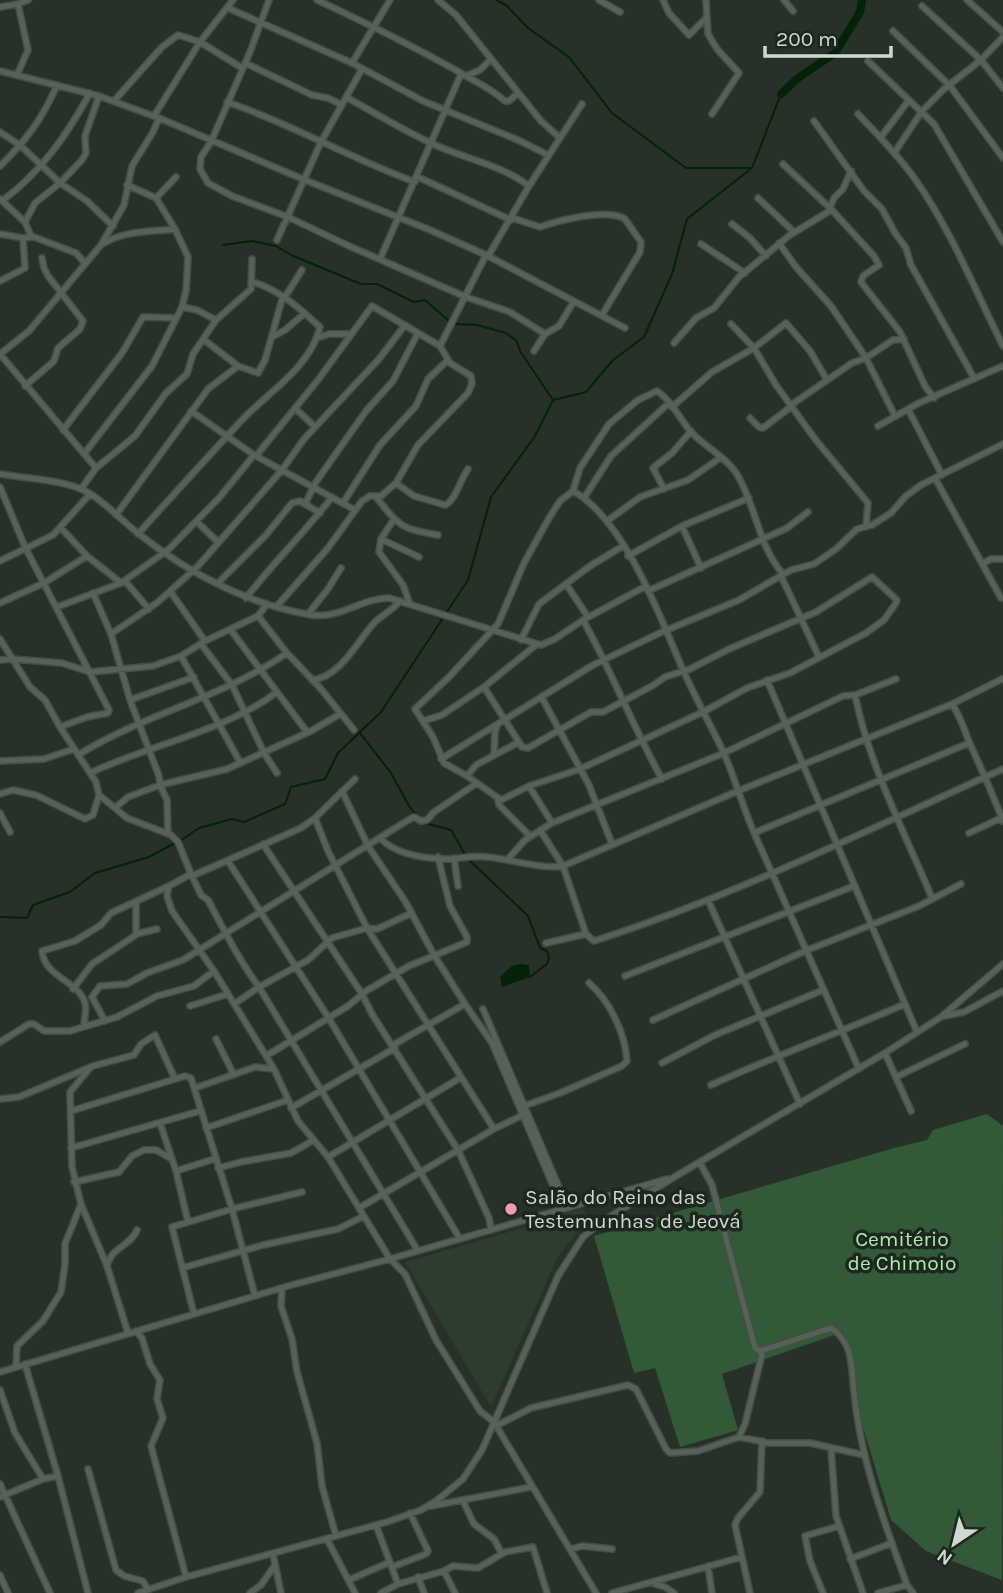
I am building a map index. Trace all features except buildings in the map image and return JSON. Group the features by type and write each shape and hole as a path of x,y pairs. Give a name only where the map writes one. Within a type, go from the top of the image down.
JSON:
{"street":[{"path":"0,7 28,0"},
{"path":"96,468 0,354 29,331 101,245 124,205 132,166 153,132 157,117 200,42 233,0"},
{"path":"269,0 244,65 200,162 200,169 208,183 232,196 288,217 466,297 509,312 545,334"},
{"path":"317,0 416,47 486,85 507,102 518,93"},
{"path":"352,63 390,0"},
{"path":"438,0 456,15 541,121 559,137"},
{"path":"599,0 620,12"},
{"path":"663,0 669,13 689,35 707,17"},
{"path":"706,0 708,34 717,49 739,73 712,114"},
{"path":"784,0 793,11"},
{"path":"895,152 922,111 981,60 1003,34 967,0"},
{"path":"17,75 28,50 18,4"},
{"path":"922,6 981,60 1003,88"},
{"path":"228,8 352,63 423,102 548,155"},
{"path":"893,31 950,86 1003,158"},
{"path":"114,101 168,42 182,35 244,65 342,105"},
{"path":"380,259 464,75 480,69 491,59"},
{"path":"869,61 922,111 938,131 1003,242"},
{"path":"277,240 321,142 362,69"},
{"path":"0,71 90,93 157,117 211,142 486,255 625,328"},
{"path":"0,166 21,146 45,114 57,85"},
{"path":"31,236 25,222 1,200 41,166 72,126 90,93"},
{"path":"25,222 33,205 82,160 86,153 85,136 99,96"},
{"path":"346,96 432,144 512,174 529,186"},
{"path":"881,137 909,100"},
{"path":"227,102 511,219 540,227 554,222 607,214 625,219 641,242 640,252 602,315"},
{"path":"440,346 486,255 490,253 559,137 582,104"},
{"path":"858,114 895,152 916,181 954,245 1003,346"},
{"path":"814,121 864,191 882,209 906,248 911,265 974,378"},
{"path":"0,132 21,146 60,183 81,196 113,226"},
{"path":"783,164 830,208 878,262 877,268 863,276 861,282 904,339 925,386 934,398"},
{"path":"674,343 696,318 714,307 740,277 779,243 824,216 834,198 843,189 851,171"},
{"path":"156,198 176,177"},
{"path":"84,454 152,366 182,307 186,290 188,257 175,229 156,198 127,185"},
{"path":"758,198 794,233"},
{"path":"732,224 766,256"},
{"path":"101,245 125,234 175,229"},
{"path":"0,234 23,238 31,236 76,253 85,262"},
{"path":"0,281 25,268 23,238"},
{"path":"779,243 798,270 825,297 866,358 895,416"},
{"path":"701,244 746,273"},
{"path":"25,386 54,361 58,348 82,325 81,316 61,295 44,268 43,258"},
{"path":"81,489 96,468 135,436 166,393 184,378 193,354 216,320 247,293 253,282 252,259"},
{"path":"203,339 238,366 258,373 284,296 302,270"},
{"path":"138,534 242,420 298,366 317,338 320,327 305,313 274,289 253,282"},
{"path":"534,351 545,334 559,326 574,301"},
{"path":"57,607 123,582 169,550 296,409 372,306 440,346 448,360 471,376 471,388 414,451 396,483 376,497 365,498 328,548 277,606"},
{"path":"182,307 197,310 216,320"},
{"path":"272,337 305,313"},
{"path":"63,430 122,353 143,317 176,318"},
{"path":"731,324 754,348 815,439 867,503 866,526"},
{"path":"584,498 611,456 712,372 754,348 783,325 789,324 827,380"},
{"path":"111,634 149,608 194,570 282,470 315,427 379,359 405,325"},
{"path":"305,504 366,411 393,381 418,333"},
{"path":"317,338 329,334 351,334"},
{"path":"750,418 763,428 860,359 866,358 893,340 904,339"},
{"path":"342,503 380,445 416,406 428,379 448,360"},
{"path":"116,515 212,384 238,366"},
{"path":"878,426 908,409 1003,366"},
{"path":"530,836 499,805 498,800 467,776 444,763 415,709 498,624 524,563 555,508 573,491 580,468 614,419 638,400 659,392 691,431 734,470 819,657"},
{"path":"296,409 315,427"},
{"path":"908,409 942,475"},
{"path":"191,411 255,456 355,510"},
{"path":"664,489 653,468 672,453 691,431"},
{"path":"441,759 593,665 739,600 783,573 814,564 836,549 857,529 885,517 906,496 935,478 1003,444"},
{"path":"607,521 640,497 688,480 720,458"},
{"path":"396,483 414,496 445,505 452,501 468,469"},
{"path":"0,474 81,489 163,552 246,598 308,614 331,615 381,598 400,601 536,645"},
{"path":"935,478 1001,598"},
{"path":"0,486 25,547 109,712 60,727"},
{"path":"573,491 607,521 668,631 683,670 724,753 754,833 859,1069"},
{"path":"0,561 46,539 61,528 90,494"},
{"path":"246,598 332,497"},
{"path":"376,497 406,529 438,535"},
{"path":"628,556 682,526 749,498"},
{"path":"218,583 266,535 292,503 296,501 305,504 320,513"},
{"path":"423,721 442,715 484,687 536,645 555,639 586,618 647,589 701,568 793,524 808,512"},
{"path":"394,519 381,539 379,552 403,585 410,604"},
{"path":"197,522 218,542"},
{"path":"682,526 701,568"},
{"path":"61,528 87,556 123,582 149,608"},
{"path":"381,539 419,557"},
{"path":"521,640 539,604 590,566 623,546"},
{"path":"0,603 44,583 87,556"},
{"path":"982,564 990,558 1003,559"},
{"path":"308,614 341,568"},
{"path":"484,687 522,747 528,748 591,712 603,712 683,670 801,619 833,603 872,577 897,600 884,620 866,633 790,673 747,688 704,712 580,769 529,786 498,800"},
{"path":"566,584 586,618 662,779"},
{"path":"170,591 232,685 277,773"},
{"path":"93,593 111,634 130,700 167,800 168,834"},
{"path":"312,680 321,679 338,666 374,623 394,609 400,601"},
{"path":"0,660 62,663 90,672 153,666 181,656 203,642 258,616 267,604"},
{"path":"258,616 354,730"},
{"path":"230,629 307,732"},
{"path":"0,639 30,687 45,700 90,773 99,795 132,821 168,834 178,842 191,875 244,966 418,1251"},
{"path":"0,761 44,759 76,752 232,685 287,653"},
{"path":"181,656 240,762"},
{"path":"130,700 194,677"},
{"path":"508,859 530,836 552,823 724,753 843,696 855,695 897,679"},
{"path":"380,838 396,851 423,857 483,856 551,868 563,866 952,704 1002,679"},
{"path":"767,680 917,1032"},
{"path":"90,773 256,707 277,692"},
{"path":"855,695 880,779 932,898"},
{"path":"542,698 589,785 612,844"},
{"path":"952,704 959,713 1003,819 969,833"},
{"path":"115,808 128,797 160,785 222,770 307,732 340,714"},
{"path":"494,754 498,725"},
{"path":"467,776 476,765 519,742"},
{"path":"754,833 970,743"},
{"path":"540,830 563,866 586,934 594,941 708,900 838,845 1003,769"},
{"path":"84,1026 85,1003 50,970 41,955 42,951 75,941 101,925 111,914 204,869 301,828 355,779"},
{"path":"105,1021 92,997 98,988 127,984 147,973 183,960 414,817 421,821 427,820 434,812 477,783"},
{"path":"529,786 552,823"},
{"path":"0,793 13,790 36,795 85,820 93,815 99,795"},
{"path":"342,791 368,846 412,913 434,955 492,1043 563,1208"},
{"path":"0,813 10,832"},
{"path":"315,818 367,928 494,1129"},
{"path":"263,844 329,942 424,1100 458,1150 489,1218 491,1230"},
{"path":"266,1056 397,974 434,955 463,945 468,939 450,906 438,857"},
{"path":"454,858 458,886"},
{"path":"228,861 328,1017 460,1239"},
{"path":"653,1020 805,951 919,906 961,884"},
{"path":"169,886 168,900 177,920 214,971 274,1069 298,1121 328,1157 390,1259 405,1274 436,1340 480,1411 495,1424 596,1593"},
{"path":"625,976 854,886"},
{"path":"156,894 168,900"},
{"path":"708,900 800,1104"},
{"path":"136,902 136,934"},
{"path":"234,1004 305,962 332,938 367,928 377,929 412,913"},
{"path":"73,989 92,964 136,934 157,929"},
{"path":"546,943 586,934"},
{"path":"428,1506 463,1479 482,1450 558,1276 576,1245 603,1221 859,1069 941,1017 1003,964"},
{"path":"0,1042 29,1024 34,1024 44,1031 58,1032 105,1021 157,996 194,986 214,971"},
{"path":"524,1106 622,1066 627,1061 621,1035 606,1001 589,983"},
{"path":"662,1063 715,1035 823,990"},
{"path":"941,1017 964,1012 1003,991"},
{"path":"191,1006 228,994"},
{"path":"291,1108 465,1004"},
{"path":"711,1085 905,1004"},
{"path":"483,1009 564,1199 563,1208"},
{"path":"0,1099 19,1097 90,1068 134,1055 141,1044 155,1035 175,1079"},
{"path":"216,1039 234,1074"},
{"path":"896,1077 965,1044"},
{"path":"885,1053 911,1111"},
{"path":"195,1088 260,1067 274,1069"},
{"path":"90,1068 71,1089 71,1148 75,1182 80,1204 107,1266 128,1334"},
{"path":"71,1111 175,1079 191,1077 232,1209 255,1296"},
{"path":"328,1157 460,1078"},
{"path":"206,1128 288,1100"},
{"path":"71,1148 200,1111"},
{"path":"359,1208 494,1129 523,1115"},
{"path":"160,1123 176,1171 188,1222"},
{"path":"218,1168 291,1153 314,1140"},
{"path":"75,1182 119,1172 132,1156 144,1150 156,1150 172,1159"},
{"path":"176,1171 215,1159"},
{"path":"700,1163 712,1185 755,1348 760,1351 831,1328 842,1336 849,1351 864,1455 892,1543 907,1585 913,1593"},
{"path":"0,1372 282,1288 676,1176"},
{"path":"194,1314 172,1230 174,1226 302,1192"},
{"path":"16,1367 17,1346 47,1316 61,1292 65,1244 80,1204"},
{"path":"182,1269 338,1228 364,1216"},
{"path":"107,1266 111,1255 133,1239 137,1230"},
{"path":"282,1288 281,1306 292,1339 299,1380 317,1443 323,1486 336,1536"},
{"path":"136,1331 142,1338 150,1364 160,1380 157,1399 163,1419 151,1446 186,1577"},
{"path":"739,1437 745,1424 763,1350"},
{"path":"25,1364 58,1476 88,1593"},
{"path":"495,1424 531,1408 628,1385 636,1389 670,1452 698,1451 739,1437 810,1443 864,1455"},
{"path":"0,1390 15,1433 43,1479"},
{"path":"750,1593 736,1521 760,1492 762,1441"},
{"path":"831,1448 839,1526 863,1593"},
{"path":"88,1469 116,1570 124,1576 143,1581 148,1590"},
{"path":"2,1496 43,1479 58,1476"},
{"path":"0,1484 2,1496 50,1593"},
{"path":"138,1593 186,1577 376,1525 428,1506 531,1487"},
{"path":"463,1501 474,1524 494,1539 502,1554"},
{"path":"349,1580 426,1554 428,1551 410,1513"},
{"path":"376,1525 398,1584"},
{"path":"823,1593 810,1561 805,1535 839,1526"},
{"path":"327,1539 355,1593"},
{"path":"850,1559 892,1543"},
{"path":"571,1549 582,1546 612,1549"},
{"path":"381,1593 398,1584 453,1566 470,1569 483,1566 502,1554 534,1548 547,1593"},
{"path":"273,1554 281,1593"},
{"path":"616,1593 742,1557"},
{"path":"250,1593 261,1585 275,1565"},
{"path":"708,1566 712,1593"},
{"path":"444,1571 455,1593"},
{"path":"0,1575 8,1593"},
{"path":"418,1577 424,1593"},
{"path":"651,1584 665,1587 674,1593"},
{"path":"878,1593 907,1585"}],"shaded area":[{"path":"529,965 530,977 502,987 500,977 512,966"},
{"path":"583,1208 590,1225 577,1233 558,1256 491,1407 405,1262"}],"green space":[{"name":"Cemitério de Chimoio","path":"987,1114 1003,1126 1002,1580 926,1551 891,1520 863,1427 843,1332 722,1374 738,1430 680,1447 655,1368 634,1373 594,1236 927,1140 933,1130"}],"waterway":[{"path":"496,0 506,5 528,28 569,57 612,113 686,168 751,168"},
{"path":"781,94 798,78 835,53 860,12 862,0"},
{"path":"180,841 199,828 232,819 244,822 285,804 291,787 325,779 338,753 381,712 468,580 491,497 535,436 553,400 586,392 613,360 644,337 672,274 687,219 752,168 781,94"},
{"path":"223,245 252,241 276,246 361,284 377,284 414,302 425,300 449,321"},
{"path":"454,324 477,325 506,333 517,341 520,351 553,400"},
{"path":"360,733 391,773 416,815"},
{"path":"425,823 451,830 467,858 528,916 540,948 547,951 549,958 547,964 530,977"},
{"path":"0,917 27,918 33,905 70,892 95,873 149,857 175,843"}],"place":[{"name":"Salão do Reino das Testemunhas de Jeová","path":"511,1209"}]}
